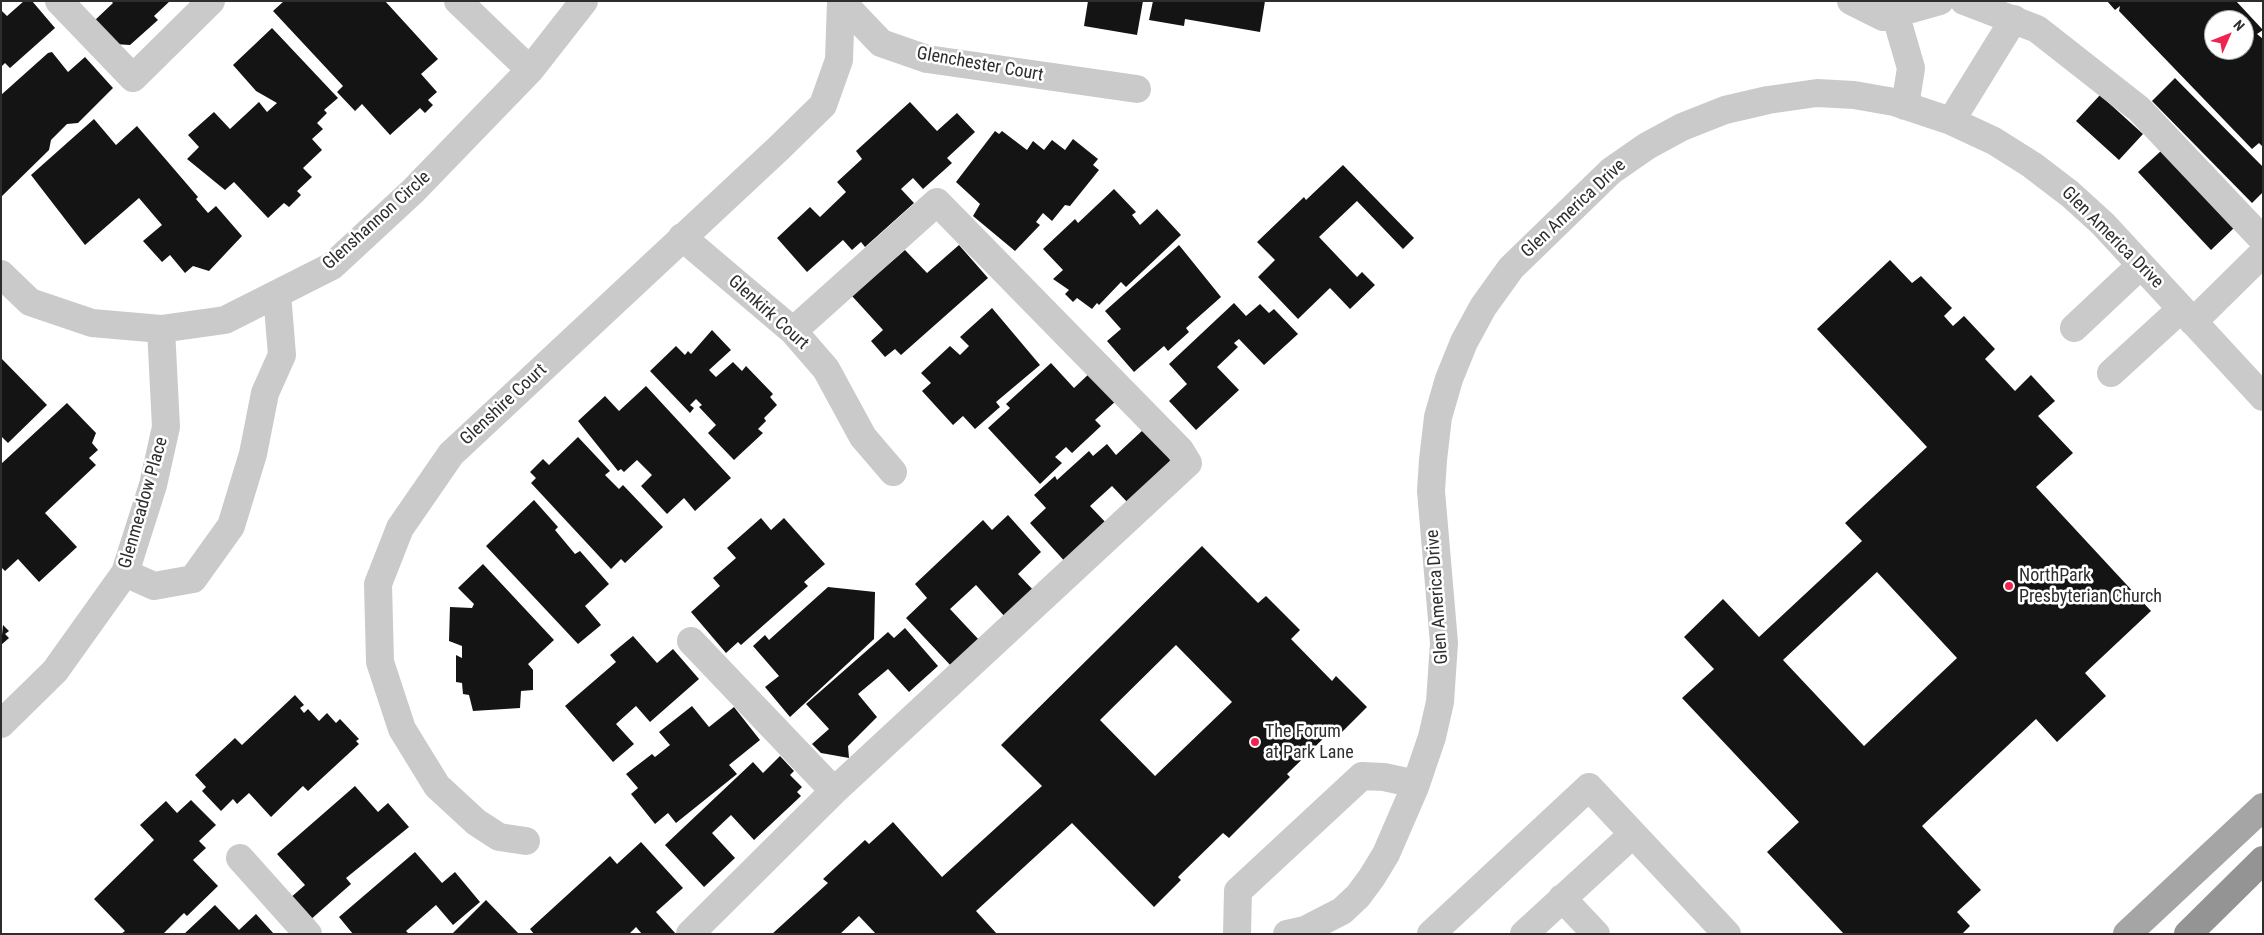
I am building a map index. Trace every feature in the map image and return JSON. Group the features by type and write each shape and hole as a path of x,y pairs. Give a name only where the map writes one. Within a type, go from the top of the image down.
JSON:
{"highway":[{"path":"2188,934 2263,860"}],"main road":[{"path":"2128,934 2263,806"}],"street":[{"path":"58,1 133,78 211,1"},
{"path":"458,1 530,70"},
{"name":"Glenshannon Circle","path":"1,274 30,302 92,323 161,329 225,320 332,266 413,191 530,70 584,1"},
{"path":"1852,1 1883,17 1940,1"},
{"path":"1964,1 2037,28 2139,110 2263,240"},
{"name":"Glenchester Court","path":"842,2 882,43 926,59 1137,89"},
{"name":"Glenshire Court","path":"526,841 500,837 476,822 437,786 402,729 380,662 378,584 400,528 451,454 780,148 823,105 839,60 842,2"},
{"path":"1895,13 1912,68 1905,106"},
{"path":"1951,121 2014,19"},
{"name":"Glen America Drive","path":"1287,934 1306,930 1323,922 1342,910 1358,896 1386,854 1416,784 1432,737 1443,674 1443,634 1431,491 1438,417 1464,342 1483,307 1511,268 1611,172 1647,146 1682,127 1725,110 1768,100 1817,94 1854,95 1905,106 1951,121 1994,142 2032,165 2070,194 2103,224 2263,397"},
{"path":"690,934 834,791 1188,462 1173,443 937,202 793,331"},
{"name":"Glenkirk Court","path":"682,238 793,331 826,369 863,437 893,472"},
{"path":"2111,373 2236,280 2263,253"},
{"path":"2074,328 2141,264"},
{"path":"125,573 154,586 193,579 231,526 253,454 265,393 282,355 277,294"},
{"name":"Glenmeadow Place","path":"1,724 55,671 125,573 153,485 166,427 161,329"},
{"path":"691,641 834,791"},
{"path":"1237,934 1238,891 1362,776 1384,776 1416,784"},
{"path":"1431,934 1589,787 1727,934"},
{"path":"1524,934 1633,834"},
{"path":"240,858 308,934"},
{"path":"1562,898 1596,934"}],"building":[{"path":"24,1 32,1 55,28 10,68 5,63 1,67 1,10 7,16"},
{"path":"111,1 170,1 154,16 158,20 130,45 114,44 94,21 113,3"},
{"path":"284,1 385,1 438,59 421,74 437,92 428,100 433,105 425,113 420,108 390,135 362,104 355,111 337,92 343,86 273,11"},
{"path":"1088,1 1143,1 1137,35 1084,26"},
{"path":"1153,1 1265,1 1260,32 1185,19 1184,26 1149,20"},
{"path":"2107,1 2236,1 2244,10 2204,10 2204,60 2254,60 2254,20 2263,30 2257,34 2263,39 2263,147 2259,143 2252,149 2119,11 2120,6 2115,10"},
{"path":"272,28 338,98 324,110 327,113 317,123 323,129 312,139 322,150 303,168 312,177 297,191 301,195 289,207 284,203 268,218 234,182 225,190 187,159 199,147 188,135 214,112 230,129 259,102 267,112 277,103 256,91 233,65"},
{"path":"52,52 68,72 85,57 113,88 78,123 67,124 51,140 49,150 1,197 1,95 48,53"},
{"path":"2175,78 2263,167 2263,192 2252,203 2152,101"},
{"path":"2100,95 2143,134 2119,160 2076,121"},
{"path":"910,102 937,131 957,113 975,132 947,158 952,163 923,189 913,178 901,189 914,203 865,247 861,242 852,250 843,240 807,272 777,238 810,207 820,217 846,192 837,182 862,159 856,151"},
{"path":"94,119 116,145 137,126 198,197 196,199 208,213 216,206 242,236 209,271 193,266 185,273 170,255 162,262 143,241 162,225 139,198 85,245 31,175"},
{"path":"995,131 999,134 1002,131 1027,150 1033,141 1044,150 1052,140 1065,150 1073,139 1098,159 1093,165 1099,170 1070,206 1065,205 1052,221 1043,213 1036,222 1040,225 1015,251 973,216 980,204 956,182"},
{"path":"2162,150 2234,228 2211,250 2138,172"},
{"path":"1343,165 1414,238 1403,249 1357,201 1319,237 1357,277 1362,272 1375,285 1350,309 1330,288 1298,319 1258,277 1275,260 1257,242 1304,197 1306,200"},
{"path":"1114,189 1136,212 1132,215 1140,225 1157,209 1181,235 1126,287 1121,282 1099,305 1097,303 1092,309 1077,298 1073,302 1065,294 1069,290 1053,279 1063,270 1043,249 1075,219 1078,223"},
{"path":"959,245 988,278 901,355 895,349 885,357 871,341 883,330 852,296 905,250 927,273"},
{"path":"1179,245 1221,297 1186,328 1189,332 1168,351 1164,346 1134,372 1107,341 1121,329 1105,311"},
{"name":"NorthPark Presbyterian Church","path":"1890,260 1912,283 1921,276 1952,308 1944,316 1953,326 1964,316 1995,349 1985,359 2015,391 2031,375 2055,401 2038,416 2073,453 2036,487 2151,611 2085,673 2106,696 2057,742 2036,719 1922,826 1981,890 1957,912 1970,926 1962,934 1844,934 1767,852 1799,822 1682,698 1714,669 1684,637 1723,599 1759,637 1862,541 1845,523 1927,447 1817,329","holes":["1877,572 1957,658 1864,746 1783,660"]},
{"path":"1234,303 1246,316 1260,304 1269,313 1274,309 1298,334 1264,365 1239,339 1234,343 1238,347 1217,367 1239,390 1196,430 1169,401 1187,384 1169,364"},
{"path":"992,308 1040,365 996,402 1000,407 975,429 963,416 953,425 922,391 931,383 921,373 950,346 960,355 969,346 960,337"},
{"path":"712,330 731,350 709,370 716,377 733,362 742,371 746,366 773,394 770,397 777,405 764,418 766,421 758,429 763,433 734,460 708,433 716,425 699,407 702,405 696,399 690,405 694,408 690,413 650,371 676,346 685,355 688,351 691,354"},
{"path":"1,358 47,405 8,443 1,436"},
{"path":"1051,363 1074,388 1091,372 1117,400 1095,420 1101,426 1072,453 1066,447 1055,457 1062,463 1040,484 988,428 1010,408 1006,404"},
{"path":"646,386 731,478 695,511 684,498 667,514 641,486 652,475 637,460 624,472 621,469 618,471 578,421 605,396 619,411"},
{"path":"67,403 96,433 92,443 98,450 89,458 96,465 45,513 77,547 39,582 18,559 5,571 1,567 1,464"},
{"path":"1143,430 1174,463 1129,504 1112,486 1090,506 1109,526 1068,565 1030,523 1046,508 1034,495 1055,476 1057,480 1089,451 1093,456 1107,444 1116,455"},
{"path":"578,437 610,471 605,475 619,489 623,485 663,527 625,563 621,559 611,569 531,483 536,478 530,472 543,459 549,465"},
{"path":"534,500 558,527 555,530 575,554 580,551 609,584 585,606 601,625 578,644 486,546"},
{"path":"1008,515 1041,552 1018,574 1035,592 1006,618 976,585 950,609 981,642 953,668 906,618 927,598 915,584 983,520 992,530"},
{"path":"761,518 771,530 784,518 825,564 804,582 808,586 741,645 738,642 726,653 691,612 720,586 713,578 736,558 727,548"},
{"name":"The Forum at Park Lane","path":"1202,546 1258,603 1266,596 1300,630 1291,639 1332,681 1336,676 1367,707 1335,739 1329,733 1287,774 1290,777 1229,838 1223,833 1178,877 1181,880 1154,907 1072,823 976,911 997,934 876,934 859,916 840,934 772,934 828,883 823,879 865,840 869,844 893,822 942,877 1042,786 1001,745","holes":["1176,645 1232,702 1155,776 1100,720"]},
{"path":"483,564 554,640 528,664 533,670 533,690 521,691 520,708 473,711 469,695 463,694 462,683 456,682 456,655 462,658 462,646 449,641 450,607 472,608 474,604 458,588"},
{"path":"828,587 875,592 874,639 790,717 765,687 779,676 753,646 765,635 769,640"},
{"path":"3,625 9,631 5,634 9,638 1,645"},
{"path":"905,628 938,666 909,692 888,669 858,694 877,717 848,746 849,758 821,753 812,744 829,729 806,704 888,632 894,638"},
{"path":"633,636 657,663 673,649 699,679 650,722 636,706 616,724 634,744 613,762 565,706 616,662 610,655"},
{"path":"295,695 304,705 300,708 304,713 308,709 319,721 327,713 336,723 340,719 359,739 356,741 359,744 308,791 303,786 271,817 249,793 237,804 233,799 221,811 202,791 206,787 195,775 235,738 242,745"},
{"path":"692,706 709,727 734,707 760,740 729,765 737,774 676,823 668,813 655,824 631,794 638,788 626,774 652,754 655,757 670,745 659,732"},
{"path":"780,756 794,771 790,775 802,787 797,792 801,796 754,840 731,815 712,833 735,858 704,887 665,845 753,762 763,773"},
{"path":"355,786 378,812 388,803 409,827 346,878 351,884 309,921 289,899 305,885 277,854"},
{"path":"191,800 216,825 199,841 206,848 193,860 218,886 187,916 184,913 163,934 121,934 125,931 94,899 154,840 140,825 166,801 177,813"},
{"path":"641,842 683,888 656,912 676,934 642,934 636,927 629,934 534,934 530,929 610,856 617,864"},
{"path":"415,852 442,883 455,872 480,902 453,925 436,905 406,931 409,934 353,934 339,917"},
{"path":"486,900 519,934 452,934"},
{"path":"215,905 239,930 256,914 274,934 184,934"}],"place":[{"name":"NorthPark Presbyterian Church","path":"2009,586"},
{"name":"The Forum at Park Lane","path":"1255,742"}]}
